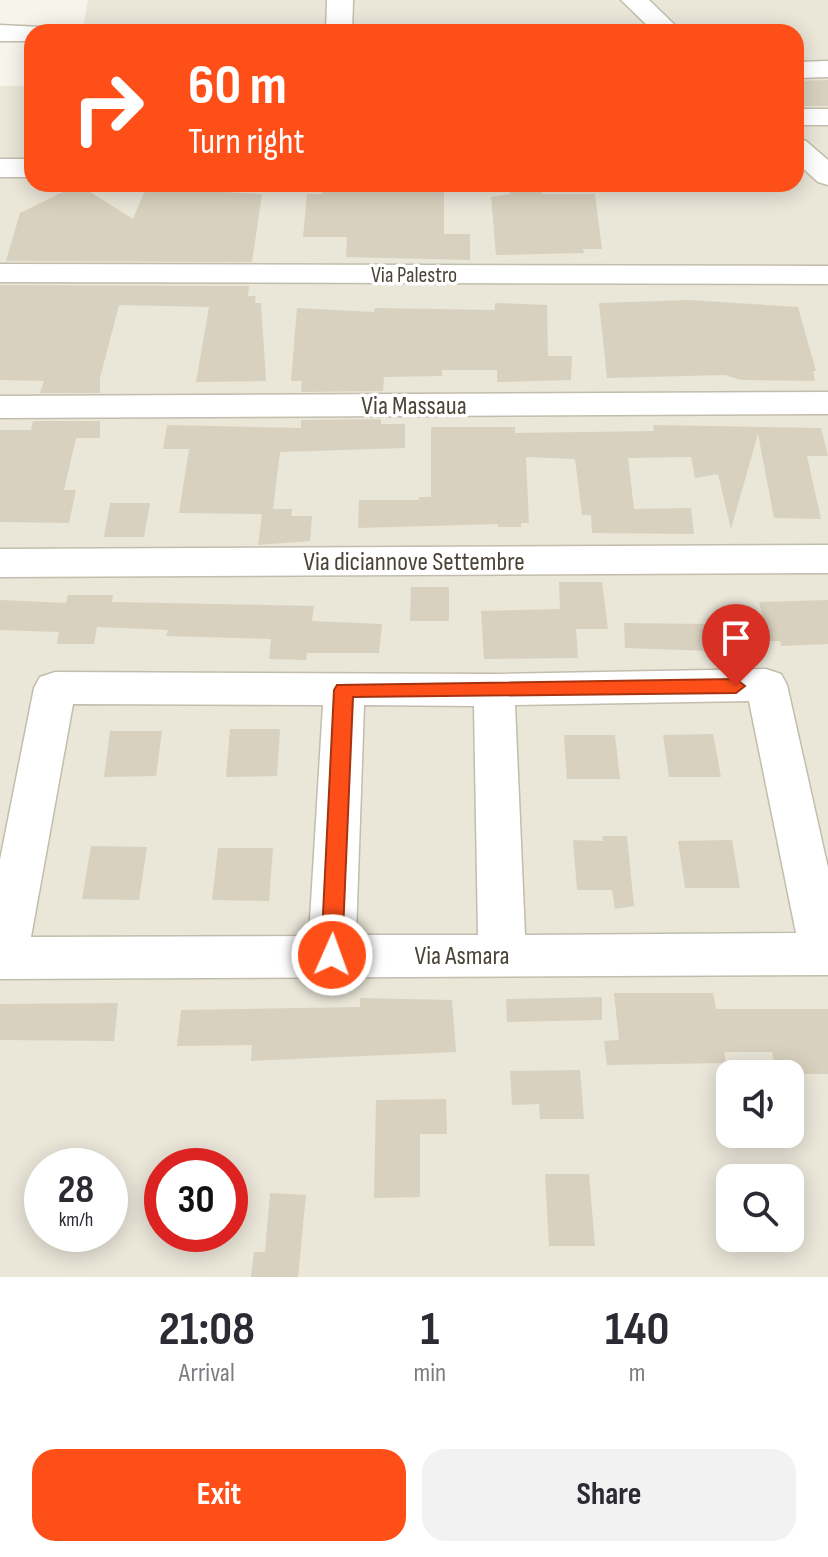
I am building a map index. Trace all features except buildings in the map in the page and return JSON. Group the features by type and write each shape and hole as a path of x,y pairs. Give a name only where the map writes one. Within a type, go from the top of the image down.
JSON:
{"street":[{"path":"339,24 340,0"},
{"path":"634,0 660,24"},
{"path":"0,33 24,33"},
{"path":"804,70 828,69"},
{"path":"804,117 828,117"},
{"path":"0,168 24,168"},
{"name":"Via Palestro","path":"0,273 828,275"},
{"name":"Via Massaua","path":"0,407 828,403"},
{"name":"Via diciannove Settembre","path":"0,563 828,559"},
{"path":"2,958 55,688 494,690 766,685 826,954"},
{"path":"332,955 344,690"},
{"path":"494,690 502,955"},
{"name":"Via Asmara","path":"2,958 826,954"}],"shaded area":[{"path":"88,0 828,0 828,1277 0,1277 0,86 24,86 24,192 804,192 804,24 84,24"}],"route":[{"path":"332,955 344,690 736,686"}]}
